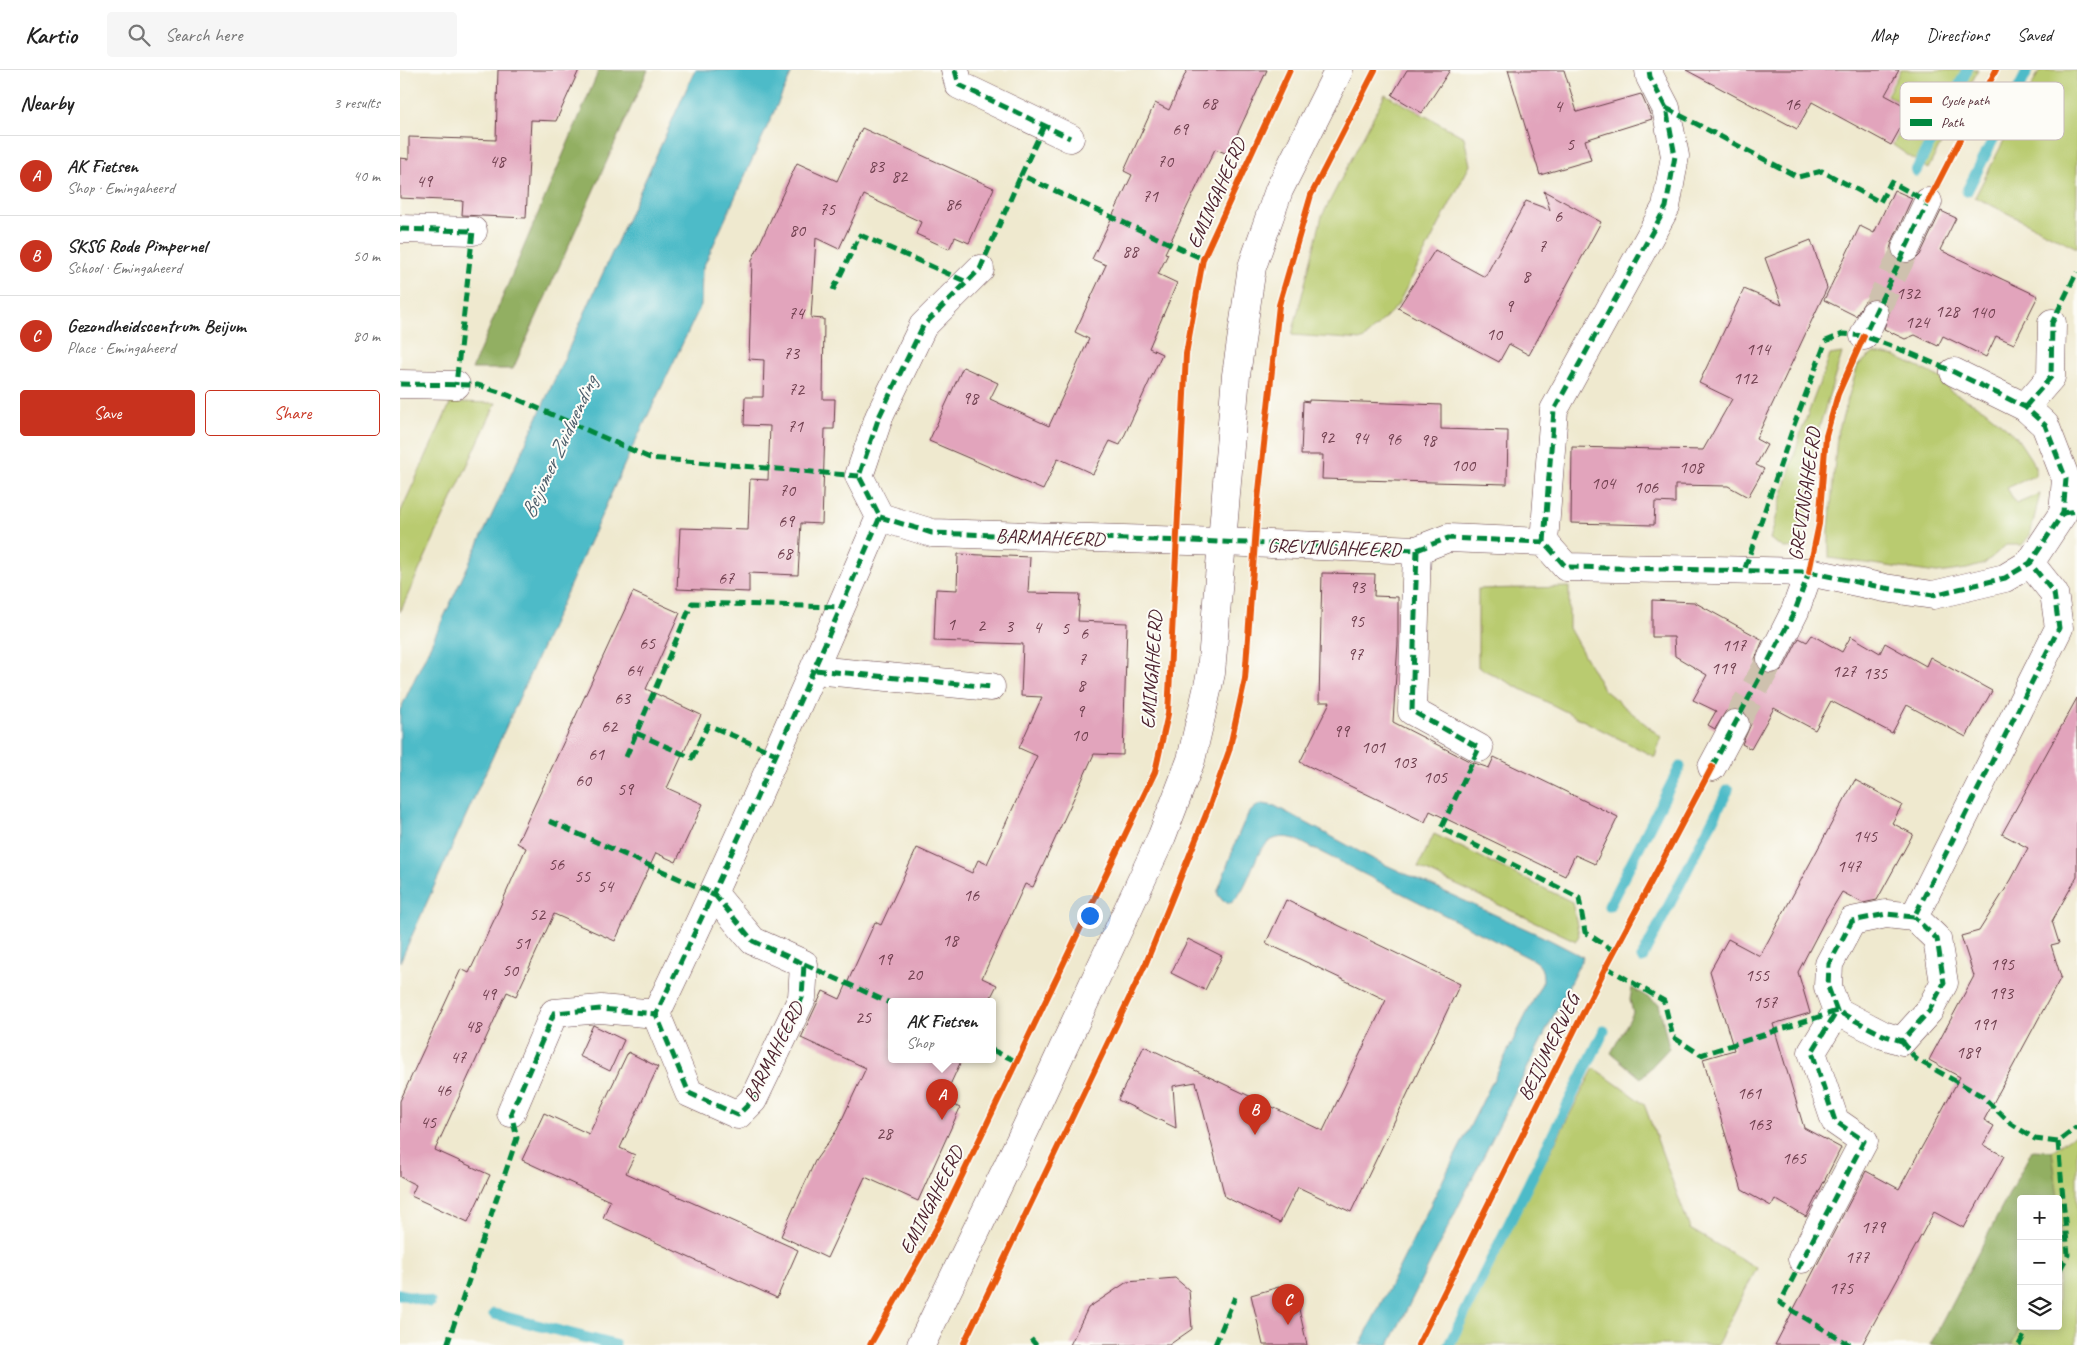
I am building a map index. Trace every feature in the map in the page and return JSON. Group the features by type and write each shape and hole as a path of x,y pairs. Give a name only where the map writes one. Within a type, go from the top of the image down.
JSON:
{"street":[{"path":"955,70 959,85 1070,138"},
{"path":"921,1345 1026,1128 1154,854 1188,768 1211,673 1236,375 1252,267 1279,190 1339,70"},
{"path":"1544,542 1554,410 1666,207 1675,156 1666,108 1650,77 1649,70"},
{"path":"1906,248 1928,202"},
{"path":"400,228 473,231"},
{"path":"511,1113 554,1014 601,1009 656,1014 714,894 815,670 880,517 859,476 879,417 923,326 980,268"},
{"path":"2025,407 2051,377 2052,323"},
{"name":"GREVINGAHEERD","path":"1221,542 1417,550 1448,538 1544,542 1566,567 1809,572 1885,588 1933,595 2005,578 2030,563 2070,512 2066,479 2045,425 2025,407 1954,372"},
{"path":"400,384 456,385"},
{"name":"BARMAHEERD","path":"880,517 932,533 1221,542"},
{"name":"GREVINGAHEERD","path":"1417,550 1412,711 1479,748"},
{"path":"1914,917 2059,628 2054,593 2030,563"},
{"name":"GREVINGAHEERD","path":"1771,659 1795,611 1809,572"},
{"path":"815,670 991,687"},
{"path":"1712,767 1735,724"},
{"name":"BARMAHEERD","path":"656,1014 689,1094 738,1115 753,1100 802,998 804,964 753,941 714,894"},
{"path":"1886,914 1914,917 1937,939 1944,983 1929,1011 1902,1041 1883,1035 1837,1012 1828,987 1829,964 1852,921 1886,914"},
{"path":"1802,1259 1864,1141 1835,1121 1812,1052 1837,1012"}],"green space":[{"path":"599,70 648,70 513,369 472,369"},
{"path":"1901,70 1978,70 1972,82 1900,82 1900,102 1887,95"},
{"path":"2040,70 2077,70 2077,248 1975,197 2004,140 2064,140 2064,82 2034,82"},
{"path":"1385,94 1464,137 1470,165 1397,306 1363,340 1292,335 1322,216"},
{"path":"1900,132 1900,140 1943,140 1928,169 1893,145"},
{"path":"1842,353 1816,438 1806,536 1803,547 1784,548 1770,539 1800,435 1830,355"},
{"path":"1874,353 1896,357 1941,378 1950,391 1984,409 2015,435 2036,467 2036,475 2007,488 2016,504 2040,494 2030,535 2022,545 2006,545 1984,564 1967,569 1937,573 1829,558 1829,530 1837,436 1858,365"},
{"path":"451,402 496,403 400,612 400,513"},
{"path":"1569,587 1569,628 1603,689 1661,737 1655,757 1478,667 1478,589"},
{"path":"1434,834 1572,902 1579,935 1576,941 1418,867"},
{"path":"1632,988 1659,1004 1669,1048 1641,1078 1611,1053 1633,1013 1630,1000"},
{"path":"1594,1068 1644,1104 1690,1229 1757,1268 1717,1345 1454,1345 1490,1267"},
{"path":"2077,1133 2077,1345 2011,1345 2018,1330 2062,1330 2062,1195 2057,1195 2052,1151"},
{"path":"2032,1150 2052,1151 2058,1195 2017,1195 2018,1330 2011,1345 1930,1345"}],"water":[{"name":"Beijumer Zuidwending","path":"695,70 793,70 702,270 701,305 626,461 400,962 400,710 523,449"},
{"path":"1262,804 1275,806 1373,859 1583,957 1389,1345 1360,1345 1543,981 1542,971 1540,966 1533,960 1295,839 1281,837 1270,841 1256,859 1239,894 1231,903 1223,901 1218,895 1218,890 1239,834 1249,814 1254,808"}],"building":[{"path":"498,70 579,70 556,121 531,120 526,218 462,215 463,201 400,198 400,158 409,159 409,137 496,140"},
{"path":"1187,70 1267,70 1228,154 1215,149 1165,253 1168,254 1158,274 1177,283 1149,348 1162,354 1120,445 1110,441 1093,474 1058,458 1043,490 929,441 963,367 998,383 990,399 1049,426 1089,339 1075,332 1106,265 1092,259 1132,175 1124,171 1155,103 1169,110"},
{"path":"1407,70 1450,70 1422,113 1392,95"},
{"path":"1508,70 1564,70 1577,112 1641,94 1652,119 1585,140 1591,160 1540,175"},
{"path":"1686,70 1899,70 1885,95 1900,103 1900,129 1891,145 1812,102 1797,129"},
{"path":"862,128 994,188 969,243 955,237 949,249 916,234 921,222 864,195 839,249 816,238 811,318 824,319 823,399 835,399 834,429 825,429 822,524 801,523 798,575 749,573 749,592 677,589 680,528 748,530 750,479 768,480 770,426 744,425 745,397 763,397 764,360 749,359 752,260 797,163 837,181"},
{"path":"1894,190 1912,198 1890,249 1893,256 1899,262 1908,263 1914,261 1920,255 1941,211 1956,218 1940,250 2038,296 2014,344 1996,336 1986,357 1943,336 1938,346 1915,335 1905,339 1884,329 1889,312 1881,300 1873,298 1865,301 1856,316 1824,300 1860,226 1874,233"},
{"path":"1544,191 1601,222 1529,355 1509,344 1499,362 1398,308 1435,250 1485,277 1526,201 1550,210"},
{"path":"1811,240 1827,288 1756,439 1767,445 1756,465 1764,469 1748,497 1728,486 1675,485 1675,503 1655,502 1654,525 1571,523 1572,447 1703,450 1732,399 1699,383 1744,289 1782,305 1765,258"},
{"path":"1309,400 1441,405 1441,429 1508,431 1507,484 1322,479 1323,455 1301,455 1303,401 1309,402"},
{"path":"958,554 1030,557 1028,593 1080,594 1078,621 1127,623 1123,755 1094,754 1033,887 1025,884 982,978 997,985 990,998 888,998 888,1063 960,1063 943,1100 960,1108 918,1201 865,1177 827,1258 781,1236 815,1161 837,1130 866,1068 801,1038 823,991 840,999 875,922 881,925 917,848 972,873 978,860 987,864 1037,756 1019,748 1042,697 1021,696 1023,644 934,641 936,589 957,590"},
{"path":"1322,573 1375,574 1374,596 1398,597 1398,643 1393,722 1471,762 1489,768 1494,757 1618,817 1595,864 1575,855 1565,876 1430,811 1425,822 1300,762 1330,702 1319,702"},
{"path":"633,592 680,613 646,689 701,715 667,788 703,804 676,862 656,853 615,941 554,914 516,996 507,992 435,1150 490,1175 468,1222 411,1196 416,1185 400,1177 400,1101 461,969 469,973 495,918 526,848 517,843"},
{"path":"1652,600 1694,602 1763,640 1755,659 1758,667 1764,673 1780,672 1799,638 1807,642 1812,635 1842,652 1851,636 1880,653 1885,643 1926,666 1930,657 1992,691 1966,737 1907,705 1892,733 1831,701 1815,730 1774,708 1751,749 1742,744 1751,724 1748,716 1742,710 1734,708 1726,711 1715,729 1708,725 1716,711 1693,700 1707,675 1675,656 1674,637 1652,637"},
{"path":"2077,698 2077,877 2052,921 2059,943 2051,945 2061,977 1984,1120 1994,1126 1983,1145 2004,1156 1964,1228 1934,1212 1862,1345 1775,1345 1866,1171 1899,1189 1960,1077 1929,1060 1974,976 1961,936 1979,931 2011,880 2028,848 2002,834"},
{"path":"1855,780 1902,805 1892,823 1913,834 1877,900 1863,903 1842,892 1824,922 1798,972 1810,1013 1773,1024 1804,1128 1841,1148 1806,1217 1775,1199 1771,1206 1742,1190 1703,1059 1734,1050 1710,971 1728,939 1760,956"},
{"path":"1286,900 1460,984 1351,1212 1298,1187 1280,1223 1225,1197 1196,1082 1173,1086 1176,1128 1118,1100 1144,1046 1323,1131 1386,1000 1266,943"},
{"path":"1188,939 1222,956 1205,990 1171,973"},
{"path":"593,1025 624,1040 610,1071 579,1056"},
{"path":"628,1052 658,1067 620,1148 635,1155 626,1173 798,1250 777,1298 603,1218 610,1201 522,1160 544,1113 589,1134"},
{"path":"1175,1278 1189,1290 1192,1329 1169,1345 1070,1345 1088,1308 1127,1282"},
{"path":"1279,1287 1284,1304 1297,1300 1307,1345 1263,1345 1251,1295"}],"waterway":[{"path":"1961,82 1967,70"},
{"path":"2022,82 2028,70"},
{"path":"1916,171 1932,140"},
{"path":"1967,191 1993,140"},
{"path":"1609,906 1680,767"},
{"path":"1642,958 1728,790"},
{"path":"1449,1345 1604,1031"},
{"path":"400,1294 430,1302"},
{"path":"494,1314 615,1345"}],"tunnel":[{"path":"1874,314 1906,248"},
{"path":"1735,724 1771,659"}],"marked path":[{"path":"955,70 959,85 1070,138"},
{"path":"1544,542 1554,410 1666,207 1675,156 1666,108 1650,77 1649,70"},
{"path":"1666,108 1798,177 1822,171 1880,202 1891,182 1928,202 1864,336"},
{"path":"1044,126 1021,175 1203,259"},
{"path":"447,1345 517,1138 511,1113 554,1013 601,1009 656,1014 771,767 880,517 859,476 879,417 923,326 980,269 1021,175"},
{"path":"400,229 473,231 456,385"},
{"path":"833,290 860,235 967,282"},
{"path":"2025,407 2051,377 2052,323 2077,272"},
{"path":"880,517 932,533 1417,550 1448,538 1544,542 1566,567 1809,572 1885,588 1933,595 2005,578 2030,563 2063,513 2066,479 2045,425 2025,407 1954,372 1912,354 1864,336 1843,334 1826,341 1794,425 1744,571"},
{"path":"400,384 478,385 508,395 650,458 859,476"},
{"path":"2063,513 2077,511"},
{"path":"1417,550 1412,711 1479,748 1441,828 1579,898 1585,932 1614,951"},
{"path":"1850,1345 1780,1303 1864,1141 1835,1121 1812,1052 1837,1011 1828,987 1829,964 1852,921 1886,914 1914,917 2059,628 2054,593 2030,563"},
{"path":"1712,767 1795,611 1809,572"},
{"path":"626,757 692,603 841,607"},
{"path":"815,670 991,687"},
{"path":"636,733 692,758 708,725 776,754"},
{"path":"549,821 714,894 753,941 804,964 802,998 753,1100 738,1115 689,1093 656,1014"},
{"path":"1606,967 1664,1001 1673,1037 1701,1055 1837,1011 1883,1035 1902,1041 1929,1011 1944,983 1937,939 1914,917"},
{"path":"804,964 888,1002"},
{"path":"1902,1041 1916,1059 1982,1096 2010,1123 2035,1139 2058,1142 2077,1127"},
{"path":"996,1052 1016,1061"},
{"path":"2058,1142 2068,1255 2062,1266"},
{"path":"1215,1345 1235,1297"},
{"path":"2019,1345 2027,1330"},
{"path":"1031,1339 1036,1345"}],"cycle path":[{"name":"EMINGAHEERD","path":"870,1345 939,1224 1155,772 1168,714 1186,354 1203,259 1290,70"},
{"path":"963,1345 1146,963 1211,802 1229,751 1245,679 1258,500 1279,305 1311,195 1375,70"},
{"path":"1990,82 1996,70"},
{"path":"1928,202 1960,140"},
{"path":"1809,572 1819,524 1826,436 1838,394 1864,336"},
{"name":"BEIJUMERWEG","path":"1418,1345 1606,967 1712,767"}],"place":[{"name":"AK Fietsen","path":"942,1120"},
{"name":"SKSG Rode Pimpernel","path":"1255,1135"},
{"name":"Gezondheidscentrum Beijum","path":"1288,1325"}]}
